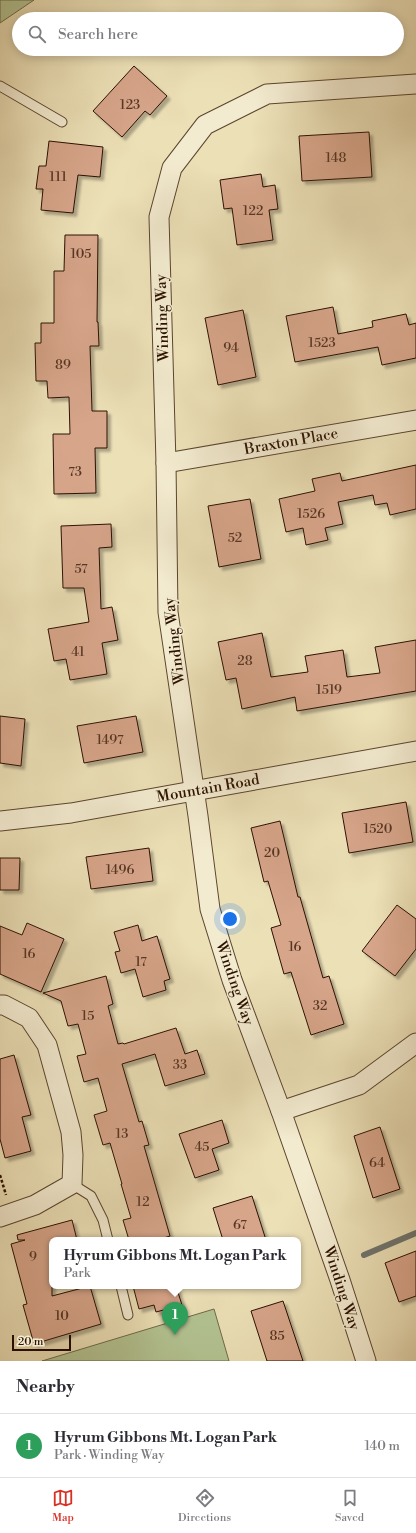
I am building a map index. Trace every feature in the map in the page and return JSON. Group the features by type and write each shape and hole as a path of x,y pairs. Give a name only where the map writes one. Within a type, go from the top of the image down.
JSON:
{"street":[{"name":"Winding Way","path":"366,1361 340,1280 281,1112 232,980 210,909 195,791 168,612 166,463 159,217 172,168 205,125 267,94 416,84"},
{"name":"Braxton Place","path":"166,463 416,420"},
{"name":"Mountain Road","path":"0,821 71,813 416,751"},
{"path":"0,1005 4,1005 29,1018 47,1045 71,1132 73,1155 72,1184 35,1205 0,1217"},
{"path":"281,1112 359,1085 416,1043"}],"lane":[{"path":"0,86 62,122"},
{"path":"72,1184 91,1196 103,1220 107,1237"},
{"path":"122,1289 128,1315"}],"green space":[{"path":"0,0 34,0 16,12 12,12 12,15 0,23"},
{"path":"214,1309 229,1361 42,1361"}],"building":[{"path":"134,66 167,96 150,115 145,111 122,137 93,111"},
{"path":"369,132 372,177 302,181 299,136"},
{"path":"49,141 103,147 100,177 78,175 73,213 41,210 43,189 36,189 39,166 46,166"},
{"path":"261,174 263,187 275,185 278,209 269,210 273,240 237,245 232,208 224,209 220,180"},
{"path":"65,235 98,235 97,322 99,346 90,346 92,411 107,411 107,448 95,448 96,493 54,494 53,434 70,434 69,397 48,398 47,381 36,381 35,343 41,343 41,323 54,323 54,271 64,271"},
{"path":"333,307 338,334 373,327 372,321 406,314 409,325 416,323 416,358 382,365 378,347 295,362 286,316"},
{"path":"243,310 256,377 218,385 205,318"},
{"path":"416,465 416,509 390,515 387,503 375,505 373,495 338,502 343,524 325,528 328,540 306,545 303,528 286,532 279,499 315,491 312,479 340,473 342,481"},
{"path":"250,499 261,559 219,567 208,506"},
{"path":"111,524 112,547 99,548 101,609 112,607 118,640 102,643 107,674 70,680 66,659 54,661 48,629 89,622 84,588 63,588 61,526"},
{"path":"262,633 271,677 308,672 305,656 343,650 347,677 380,673 375,647 416,640 416,691 297,711 295,697 242,709 236,678 226,680 218,642"},
{"path":"0,716 25,719 21,766 0,763"},
{"path":"136,716 143,752 84,763 77,726"},
{"path":"406,802 413,842 349,853 342,813"},
{"path":"280,821 298,897 300,897 323,978 329,976 344,1024 311,1035 291,972 284,974 271,928 281,925 268,881 264,882 251,828"},
{"path":"149,848 153,881 91,889 86,857"},
{"path":"0,858 20,858 19,890 0,890"},
{"path":"397,905 416,919 416,949 395,976 362,951"},
{"path":"27,923 64,939 41,992 0,974 0,926 22,935"},
{"path":"138,925 142,941 157,936 170,979 164,981 166,990 143,997 135,969 121,973 115,952 120,951 114,932"},
{"path":"106,976 113,1004 108,1006 118,1044 124,1044 176,1028 185,1054 197,1050 205,1074 165,1086 155,1054 122,1064 139,1122 142,1121 149,1145 144,1146 170,1236 128,1237 123,1220 131,1218 122,1184 110,1143 103,1145 94,1115 107,1111 98,1078 84,1082 77,1056 86,1054 78,1024 68,1026 61,1001 43,993"},
{"path":"14,1055 31,1115 22,1117 31,1151 5,1158 0,1139 0,1059"},
{"path":"222,1120 229,1143 212,1149 219,1170 195,1178 179,1134"},
{"path":"380,1127 400,1189 373,1198 354,1136"},
{"path":"252,1196 265,1237 222,1237 213,1208"},
{"path":"72,1220 76,1237 49,1237 49,1289 52,1289 52,1296 79,1289 91,1289 101,1324 34,1344 23,1305 27,1304 11,1244 25,1240 18,1240 17,1235"},
{"path":"416,1251 416,1296 399,1302 385,1263"},
{"path":"134,1289 177,1289 182,1305 156,1312 154,1305 139,1309"},
{"path":"283,1301 303,1361 267,1361 251,1311"}],"waterway":[{"path":"364,1255 416,1233"}],"place":[{"name":"Hyrum Gibbons Mt. Logan Park","path":"175,1335"}]}
